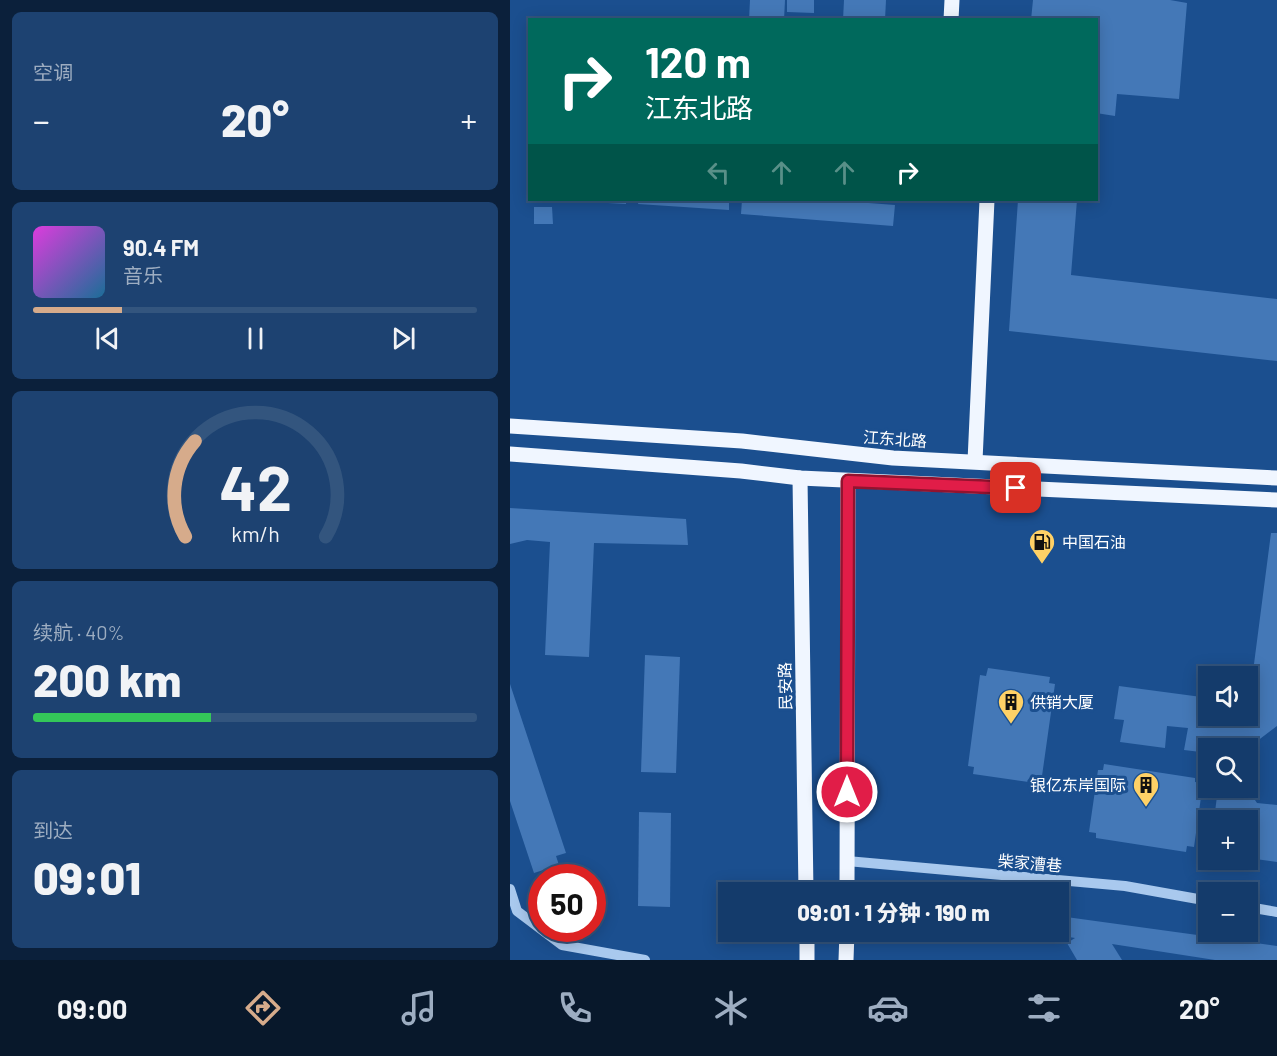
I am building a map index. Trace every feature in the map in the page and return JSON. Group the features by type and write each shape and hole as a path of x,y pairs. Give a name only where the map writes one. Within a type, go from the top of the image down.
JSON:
{"main road":[{"path":"951,18 952,0"},
{"path":"975,461 987,201"},
{"name":"江东北路","path":"510,426 742,441 893,458 1277,478"},
{"path":"510,454 848,481 1277,500"},
{"name":"民安路","path":"800,478 806,882"},
{"path":"847,882 848,481"},
{"path":"807,942 807,960"},
{"path":"846,960 847,942"}],"street":[{"name":"柴家漕巷","path":"847,861 1125,886 1198,899"},
{"path":"510,892 517,911 562,945 645,960"},
{"path":"1258,909 1277,912"}],"building":[{"path":"750,0 785,0 784,18 749,18"},
{"path":"787,0 814,0 814,13 787,12"},
{"path":"844,0 886,0 885,18 843,18"},
{"path":"1033,0 1170,0 1187,3 1179,99 1117,94 1115,116 1098,113 1098,18 1031,18"},
{"path":"571,201 626,201 626,204"},
{"path":"639,201 729,201 729,210 638,204"},
{"path":"742,201 842,201 895,205 893,226 741,214"},
{"path":"1018,201 1077,201 1071,275 1277,299 1277,361 1009,331"},
{"path":"534,207 552,207 553,224 534,224"},
{"path":"510,508 686,519 688,545 594,543 589,657 545,655 550,542 527,540 510,544"},
{"path":"1271,533 1277,533 1277,726 1258,740 1258,738 1198,738 1198,752 1184,750 1188,728 1167,726 1165,748 1120,742 1124,720 1114,719 1119,686 1198,697 1198,726 1258,726 1258,666 1254,666"},
{"path":"645,655 680,657 676,773 641,772"},
{"name":"供销大厦","path":"988,668 1050,677 1049,683 1055,684 1042,776 1037,776 1036,783 973,774 974,767 968,766 980,675 986,676"},
{"path":"510,684 566,853 556,856 559,864 531,864 510,801"},
{"name":"银亿东岸国际","path":"1104,764 1195,778 1195,782 1198,782 1198,798 1201,798 1194,847 1187,846 1186,852 1096,838 1096,833 1089,832 1098,770 1103,770"},
{"path":"1217,798 1254,798 1257,803 1277,805 1277,862 1258,859 1258,810 1215,810"},
{"path":"639,812 671,813 670,907 638,906"},
{"path":"1069,917 1198,935 1198,942 1248,942 1277,946 1277,960 1215,960 1112,944 1122,960 1077,960 1067,943 1075,938 1069,937"}],"place":[{"name":"中国石油","path":"1042,565"},
{"name":"供销大厦","path":"1011,725"},
{"name":"银亿东岸国际","path":"1146,808"}],"route":[{"path":"847,792 848,481 1016,488"}]}
